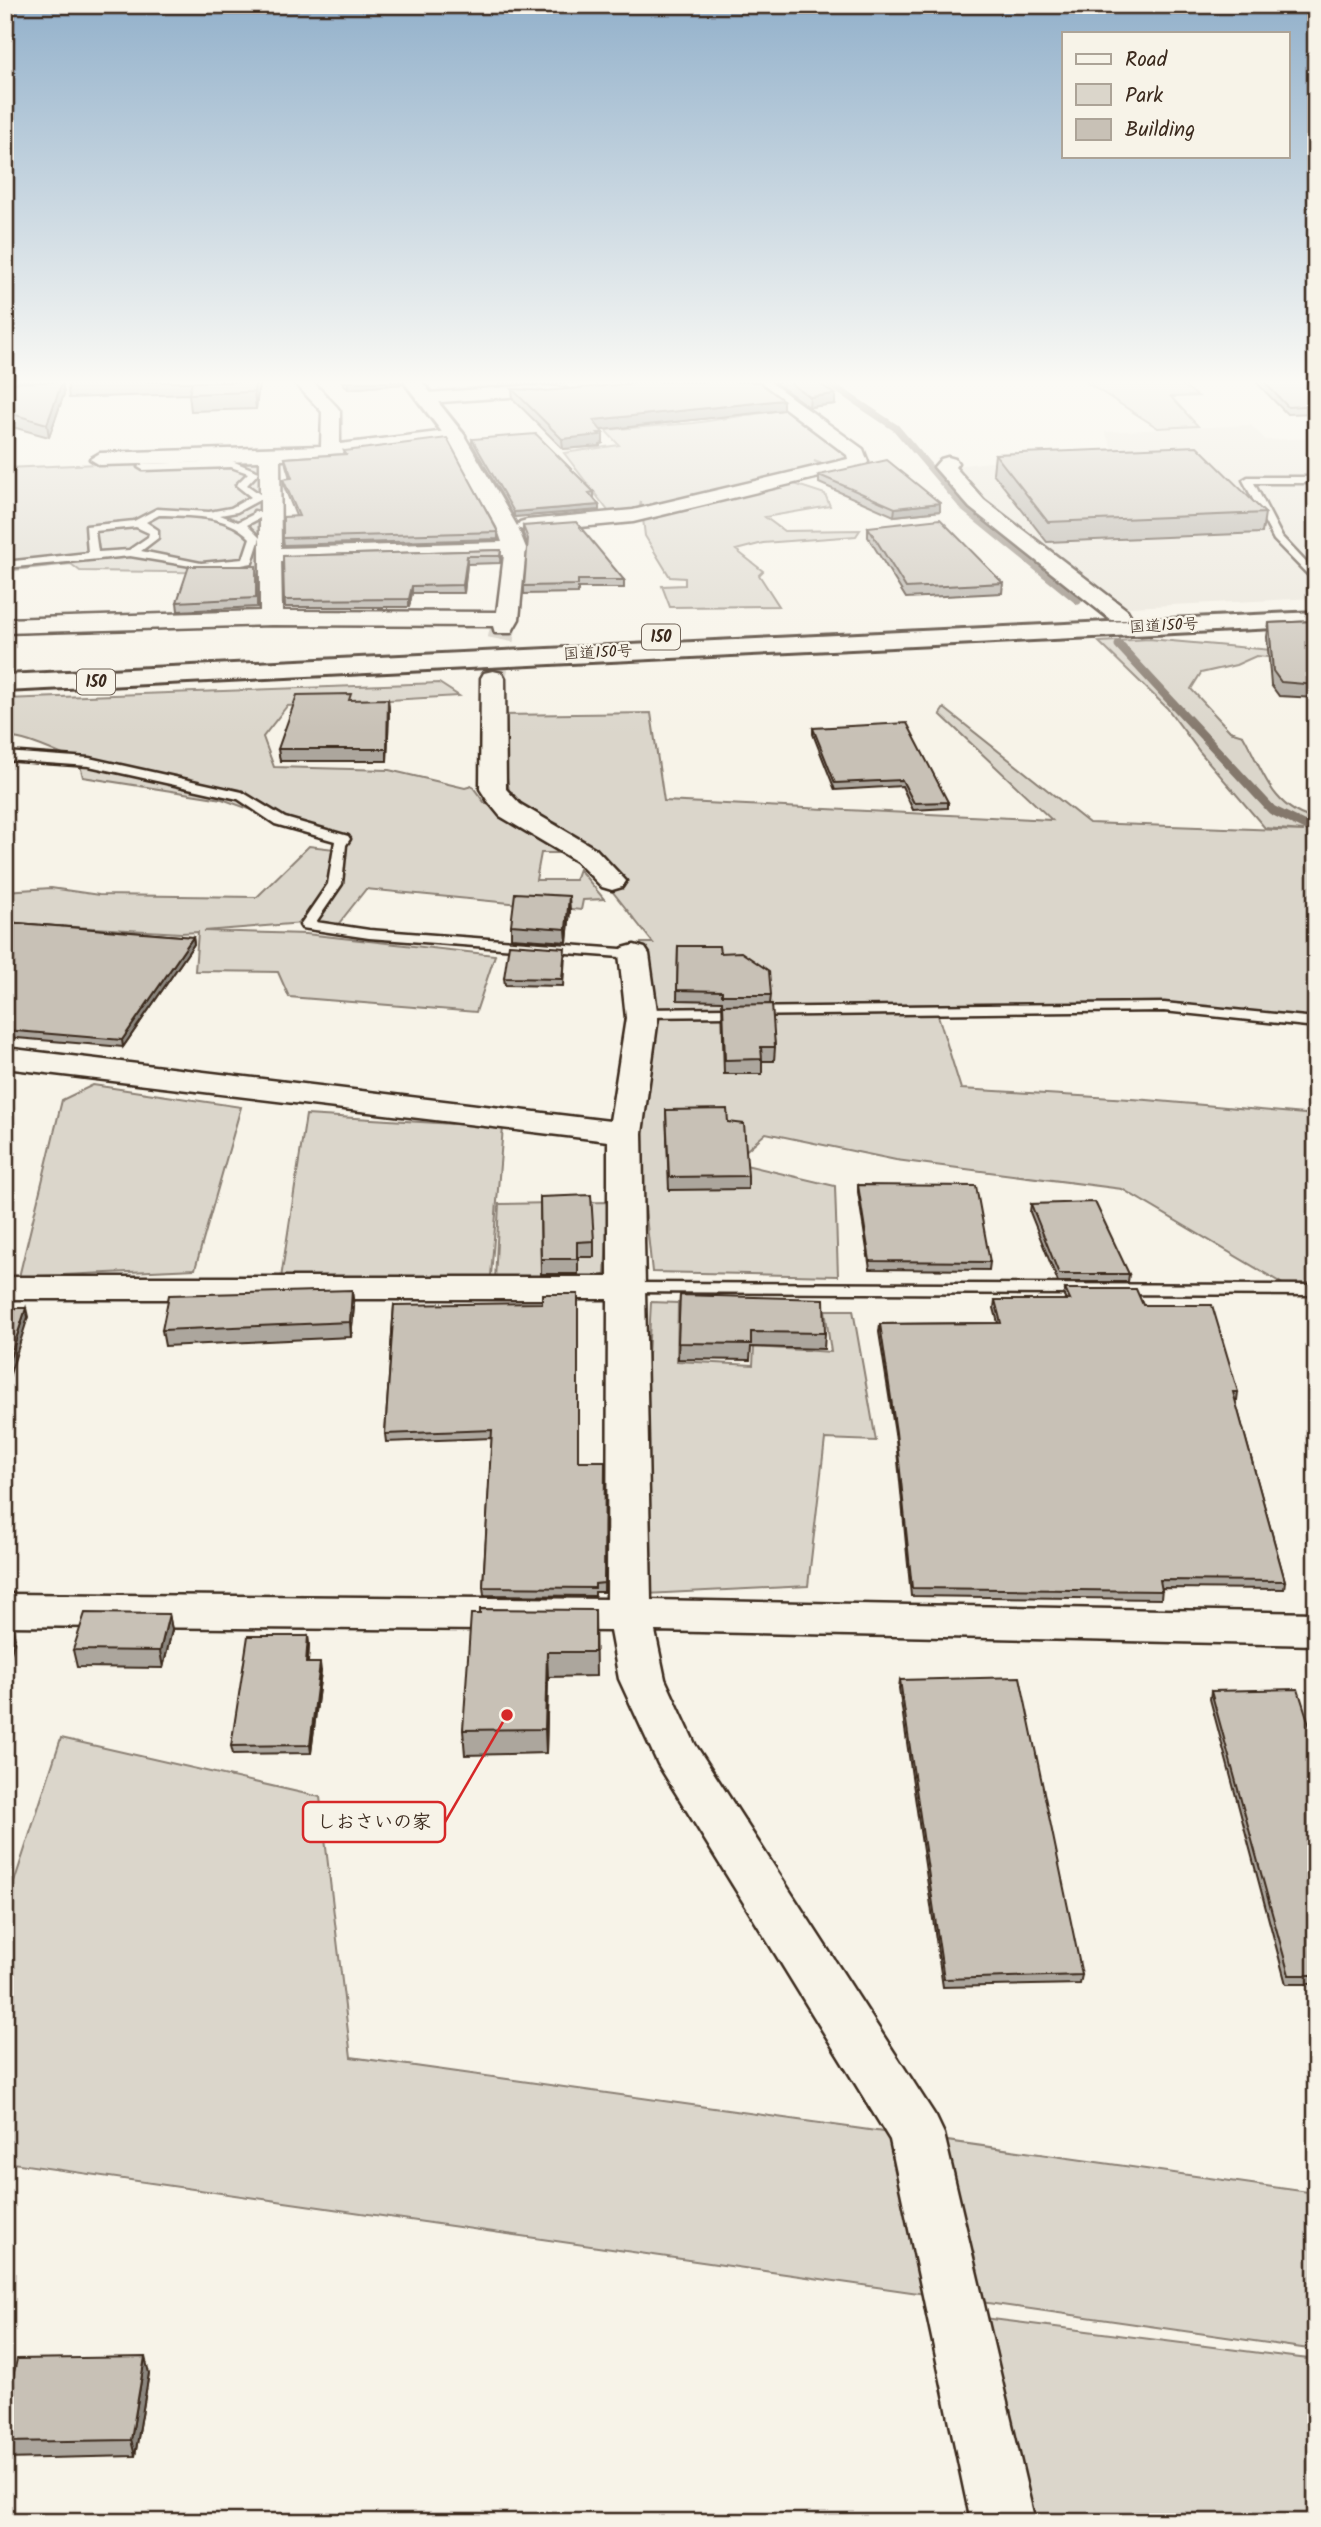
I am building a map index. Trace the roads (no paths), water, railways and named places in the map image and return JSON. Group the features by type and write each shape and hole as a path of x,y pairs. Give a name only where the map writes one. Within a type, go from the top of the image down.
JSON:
{"main road":[{"name":"国道150号","path":"5,683 192,666 1316,605"},
{"name":"国道150号","path":"5,668 192,666 1316,618"},
{"name":"150","path":"5,661 192,666"},
{"name":"150","path":"5,690 192,666"}],"street":[{"path":"265,500 271,618"},
{"path":"5,626 271,618 506,623 515,548 492,500"},
{"path":"507,527 633,516 700,500"},
{"path":"973,500 1119,615"},
{"path":"269,555 515,548"},
{"path":"493,678 493,782 499,800 510,810 586,855 612,881"},
{"path":"634,954 641,1013 625,1133 629,1615 642,1679 674,1751 916,2134 1003,2522"},
{"path":"5,1058 625,1133"},
{"path":"5,1288 626,1288"},
{"path":"5,1611 629,1615 1316,1629"}],"lane":[{"path":"234,510 253,500"},
{"path":"1258,500 1278,538 1316,580"},
{"path":"136,524 157,512 209,514 234,510 264,513"},
{"path":"239,525 264,513"},
{"path":"5,565 131,553 157,556 206,568 228,568 248,561 255,538 246,527 209,514"},
{"path":"94,557 86,526 145,525 154,535 150,541 131,553"},
{"path":"5,756 89,762 242,796 280,821 343,839 339,845 335,884 307,925 369,934 634,954"},
{"path":"641,1013 1164,1007 1316,1023"},
{"path":"626,1288 1078,1287 1316,1290"}],"waterway":[{"path":"957,500 1078,601"},
{"path":"1119,645 1272,810 1305,826 1316,828"}],"tunnel":[{"path":"493,678 503,628"}],"place":[{"name":"しおさいの家","path":"507,1715"}]}
